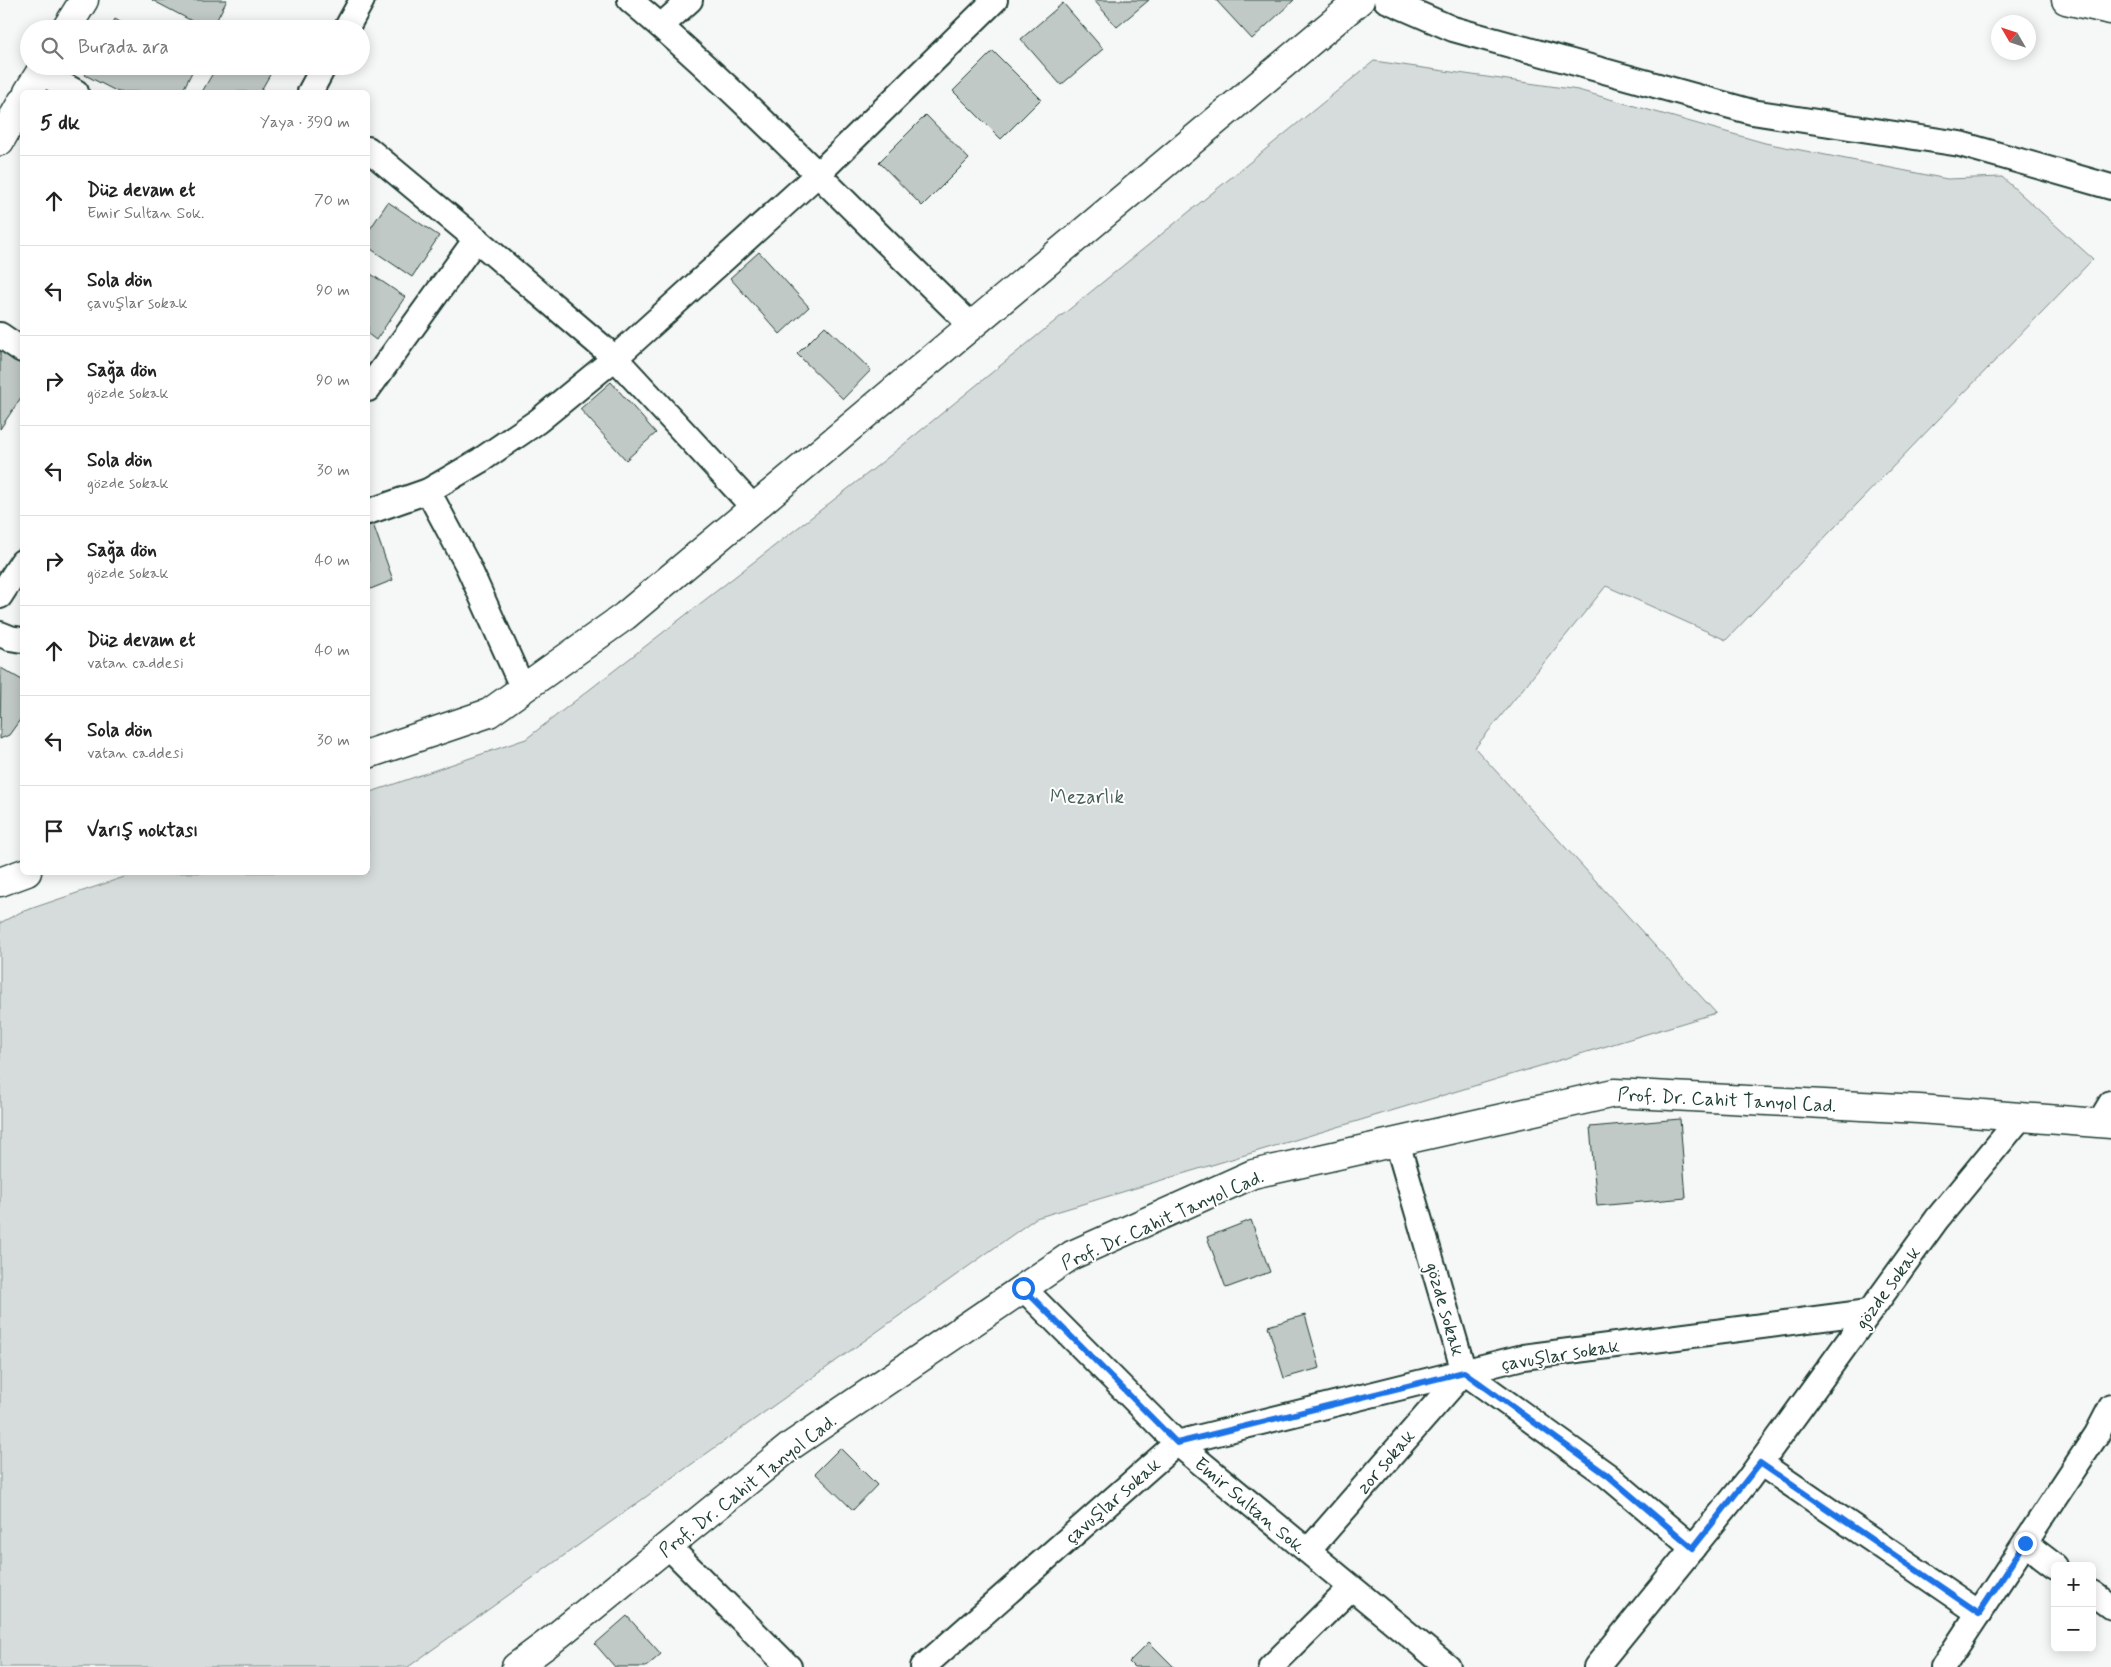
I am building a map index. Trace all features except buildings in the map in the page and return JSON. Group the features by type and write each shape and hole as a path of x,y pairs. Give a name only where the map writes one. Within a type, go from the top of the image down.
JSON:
{"street":[{"path":"72,20 84,0"},
{"path":"351,20 362,0"},
{"path":"630,0 661,26 818,174 887,245 972,326"},
{"path":"661,26 690,0"},
{"path":"370,511 428,491 481,460 538,422 615,358 818,174 995,0"},
{"path":"370,753 489,713 626,616 1360,0"},
{"path":"1386,0 1453,29 1752,112 1960,144 2111,188"},
{"path":"2066,0 2111,10"},
{"path":"311,90 319,75"},
{"path":"37,77 71,90"},
{"path":"0,141 20,106"},
{"path":"370,151 615,358 754,508"},
{"path":"370,386 476,239"},
{"path":"0,335 20,349"},
{"path":"428,491 467,564 523,689"},
{"path":"0,596 20,565"},
{"path":"0,634 20,640"},
{"path":"0,882 20,875"},
{"name":"Prof. Dr. Cahit Tanyol Cad.","path":"516,1667 552,1640 792,1445 1072,1255 1252,1174 1614,1093 1920,1109 2021,1117 2107,1116"},
{"name":"gözde sokak","path":"1596,1667 1760,1463 1936,1219 2021,1117"},
{"name":"gözde sokak","path":"1397,1142 1464,1372 1607,1475 1693,1548"},
{"name":"Emir Sultan Sok.","path":"1023,1288 1177,1443 1448,1667"},
{"name":"çavuşlar sokak","path":"923,1667 1177,1443 1523,1357 1869,1312"},
{"name":"zor sokak","path":"1308,1551 1464,1372"},
{"path":"1943,1667 2098,1434 2111,1407"},
{"path":"1760,1463 1979,1613"},
{"path":"2025,1543 2051,1562"},
{"path":"668,1546 788,1667"},
{"path":"1272,1667 1351,1588"},
{"path":"2096,1596 2111,1607"}],"green space":[{"name":"Mezarlık","path":"1374,61 1578,90 1765,143 1947,179 2002,177 2093,259 1726,640 1606,586 1475,748 1716,1013 1036,1218 408,1667 0,1667 0,923 21,912 130,875 370,875 370,792 526,739 876,467"}],"route":[{"path":"1023,1288 1177,1443 1464,1372 1607,1475 1693,1548 1760,1463 1979,1613 2025,1543"}]}
